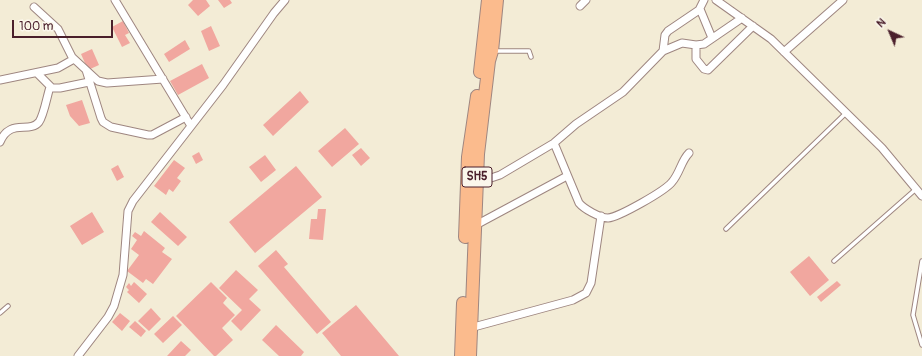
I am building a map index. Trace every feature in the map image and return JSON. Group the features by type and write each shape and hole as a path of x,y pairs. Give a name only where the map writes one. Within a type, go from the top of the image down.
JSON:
{"main road":[{"name":"SH5","path":"461,356 468,158 488,0"},
{"name":"SH5","path":"470,356 478,150 489,60 492,51 497,0"}],"street":[{"path":"115,0 192,126"},
{"path":"78,356 108,317 114,306 123,275 127,217 130,206 227,80 274,13 285,0"},
{"path":"580,6 586,0"},
{"path":"662,51 665,36 668,31 700,9 704,0"},
{"path":"716,0 771,39 882,148 922,196"},
{"path":"784,52 843,0"},
{"path":"34,7 58,29 74,59 102,83 163,79"},
{"path":"700,9 712,38"},
{"path":"477,178 491,178 500,175 554,143 576,124 623,92 662,51 682,43 696,45 704,44 742,18"},
{"path":"696,45 696,59 704,69 708,70 753,26"},
{"path":"0,80 61,67 74,59"},
{"path":"86,69 101,118 106,125 152,135 186,117"},
{"path":"37,73 50,86 56,88 89,82"},
{"path":"0,142 2,137 9,130 37,124 41,118 50,86"},
{"path":"554,143 578,203 586,210 608,218 652,198 668,186 674,179 683,160 689,153"},
{"path":"474,226 567,176"},
{"path":"470,328 573,300 586,293 591,283 601,216"}],"lane":[{"path":"492,51 529,51 531,57"},
{"path":"726,230 846,113"},
{"path":"834,261 916,189"},
{"path":"922,261 913,315 922,345"},
{"path":"0,313 8,306"}],"building":[{"path":"193,0 206,0 210,6 198,16 188,5"},
{"path":"218,0 230,0 232,3 224,8"},
{"path":"123,21 129,33 125,35 130,43 122,47 112,27"},
{"path":"211,26 220,46 209,51 201,31"},
{"path":"185,40 190,49 169,62 164,54"},
{"path":"92,49 99,65 88,70 81,54"},
{"path":"202,64 209,78 178,95 170,81"},
{"path":"300,91 309,102 273,136 263,125"},
{"path":"82,100 90,123 79,126 70,116 66,105"},
{"path":"345,128 359,144 332,167 318,151"},
{"path":"361,148 370,158 361,166 352,155"},
{"path":"199,152 203,160 196,164 192,156"},
{"path":"265,155 276,170 261,182 249,167"},
{"path":"174,160 185,168 177,178 181,181 173,192 169,189 166,195 154,186"},
{"path":"118,165 124,177 117,181 111,169"},
{"path":"296,166 322,197 255,253 229,222"},
{"path":"318,209 326,209 323,240 309,239 311,219 317,219"},
{"path":"92,212 104,232 82,245 70,226"},
{"path":"160,212 187,237 178,246 151,222"},
{"path":"144,231 165,248 162,252 172,259 153,284 146,279 143,283 127,271 139,255 131,249 137,240 132,236 135,232 141,236"},
{"path":"276,250 288,264 284,267 331,322 317,334 258,266"},
{"path":"809,256 829,280 810,296 790,272"},
{"path":"236,270 258,290 249,299 261,310 241,331 231,321 242,310 219,288"},
{"path":"837,281 841,285 821,302 817,297"},
{"path":"134,282 147,294 139,303 127,292 129,290 126,287 129,283 131,286"},
{"path":"211,282 227,298 223,303 235,315 222,328 233,340 216,356 214,356 176,316"},
{"path":"356,305 399,356 341,356 322,333"},
{"path":"151,308 161,319 149,331 138,321"},
{"path":"120,313 130,321 122,331 112,322"},
{"path":"173,316 182,325 163,343 154,334"},
{"path":"135,321 146,331 141,337 129,327"},
{"path":"276,325 304,352 301,356 279,356 262,340"},
{"path":"181,341 191,350 185,356 167,356"}]}
